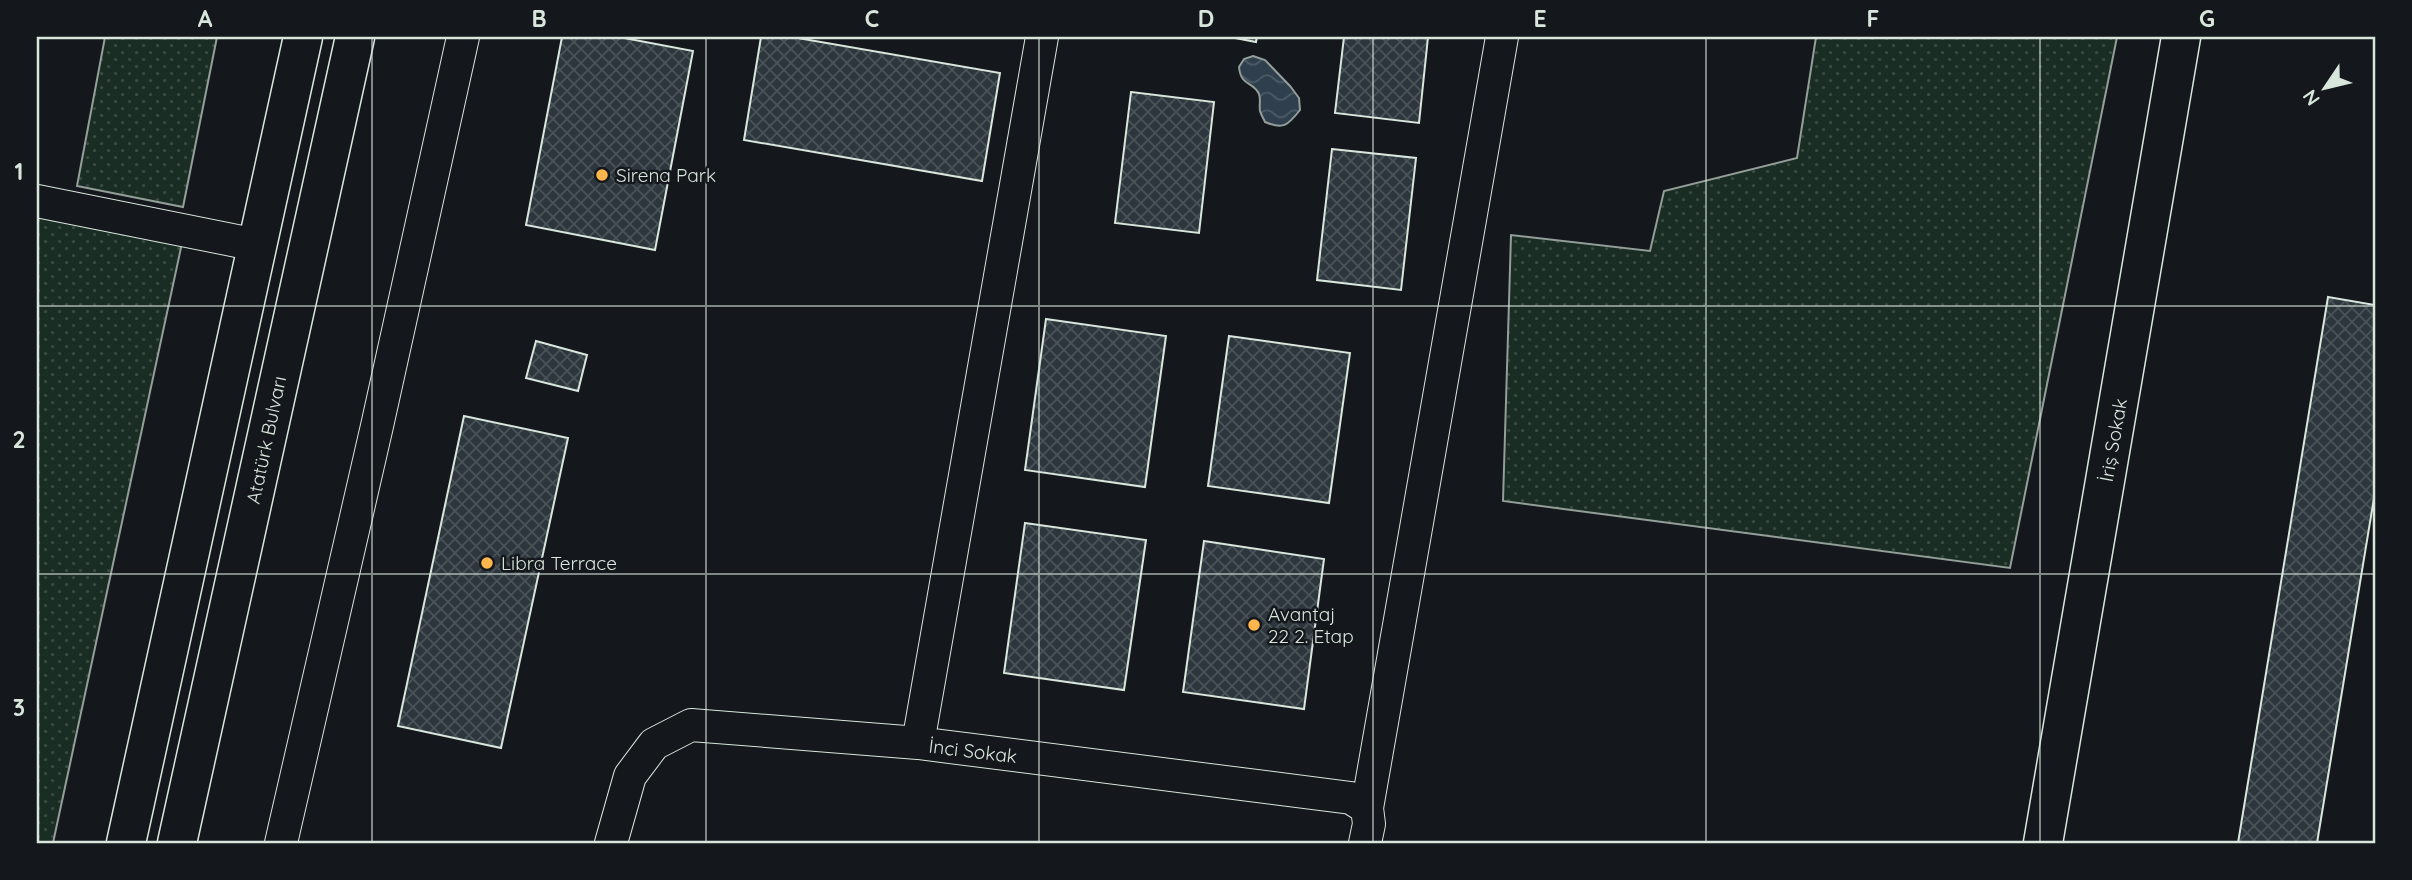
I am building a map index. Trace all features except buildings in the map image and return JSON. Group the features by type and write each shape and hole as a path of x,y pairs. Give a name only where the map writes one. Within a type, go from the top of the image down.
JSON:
{"main road":[{"path":"126,843 303,37"},
{"name":"Atatürk Bulvarı","path":"177,843 355,37"},
{"name":"İriş Sokak","path":"2043,843 2181,37"}],"street":[{"path":"281,843 463,37"},
{"path":"918,743 1042,37"},
{"path":"1365,843 1367,808 1502,37"},
{"path":"37,201 257,245"},
{"name":"İnci Sokak","path":"611,843 630,776 654,744 691,725 918,743 1351,799 1367,808"}],"green space":[{"path":"105,37 217,37 183,207 77,186"},
{"path":"1816,37 2117,37 2010,568 1503,501 1511,235 1650,251 1664,191 1797,158"},
{"path":"37,215 182,243 53,843 37,843"}],"water":[{"path":"1253,56 1265,60 1299,98 1300,110 1285,125 1277,126 1265,122 1260,111 1259,94 1242,78 1239,67 1244,59"}],"place":[{"name":"Sirena Park","path":"602,175"},
{"name":"Libra Terrace","path":"487,563"},
{"name":"Avantaj 22 2. Etap","path":"1254,625"}]}
